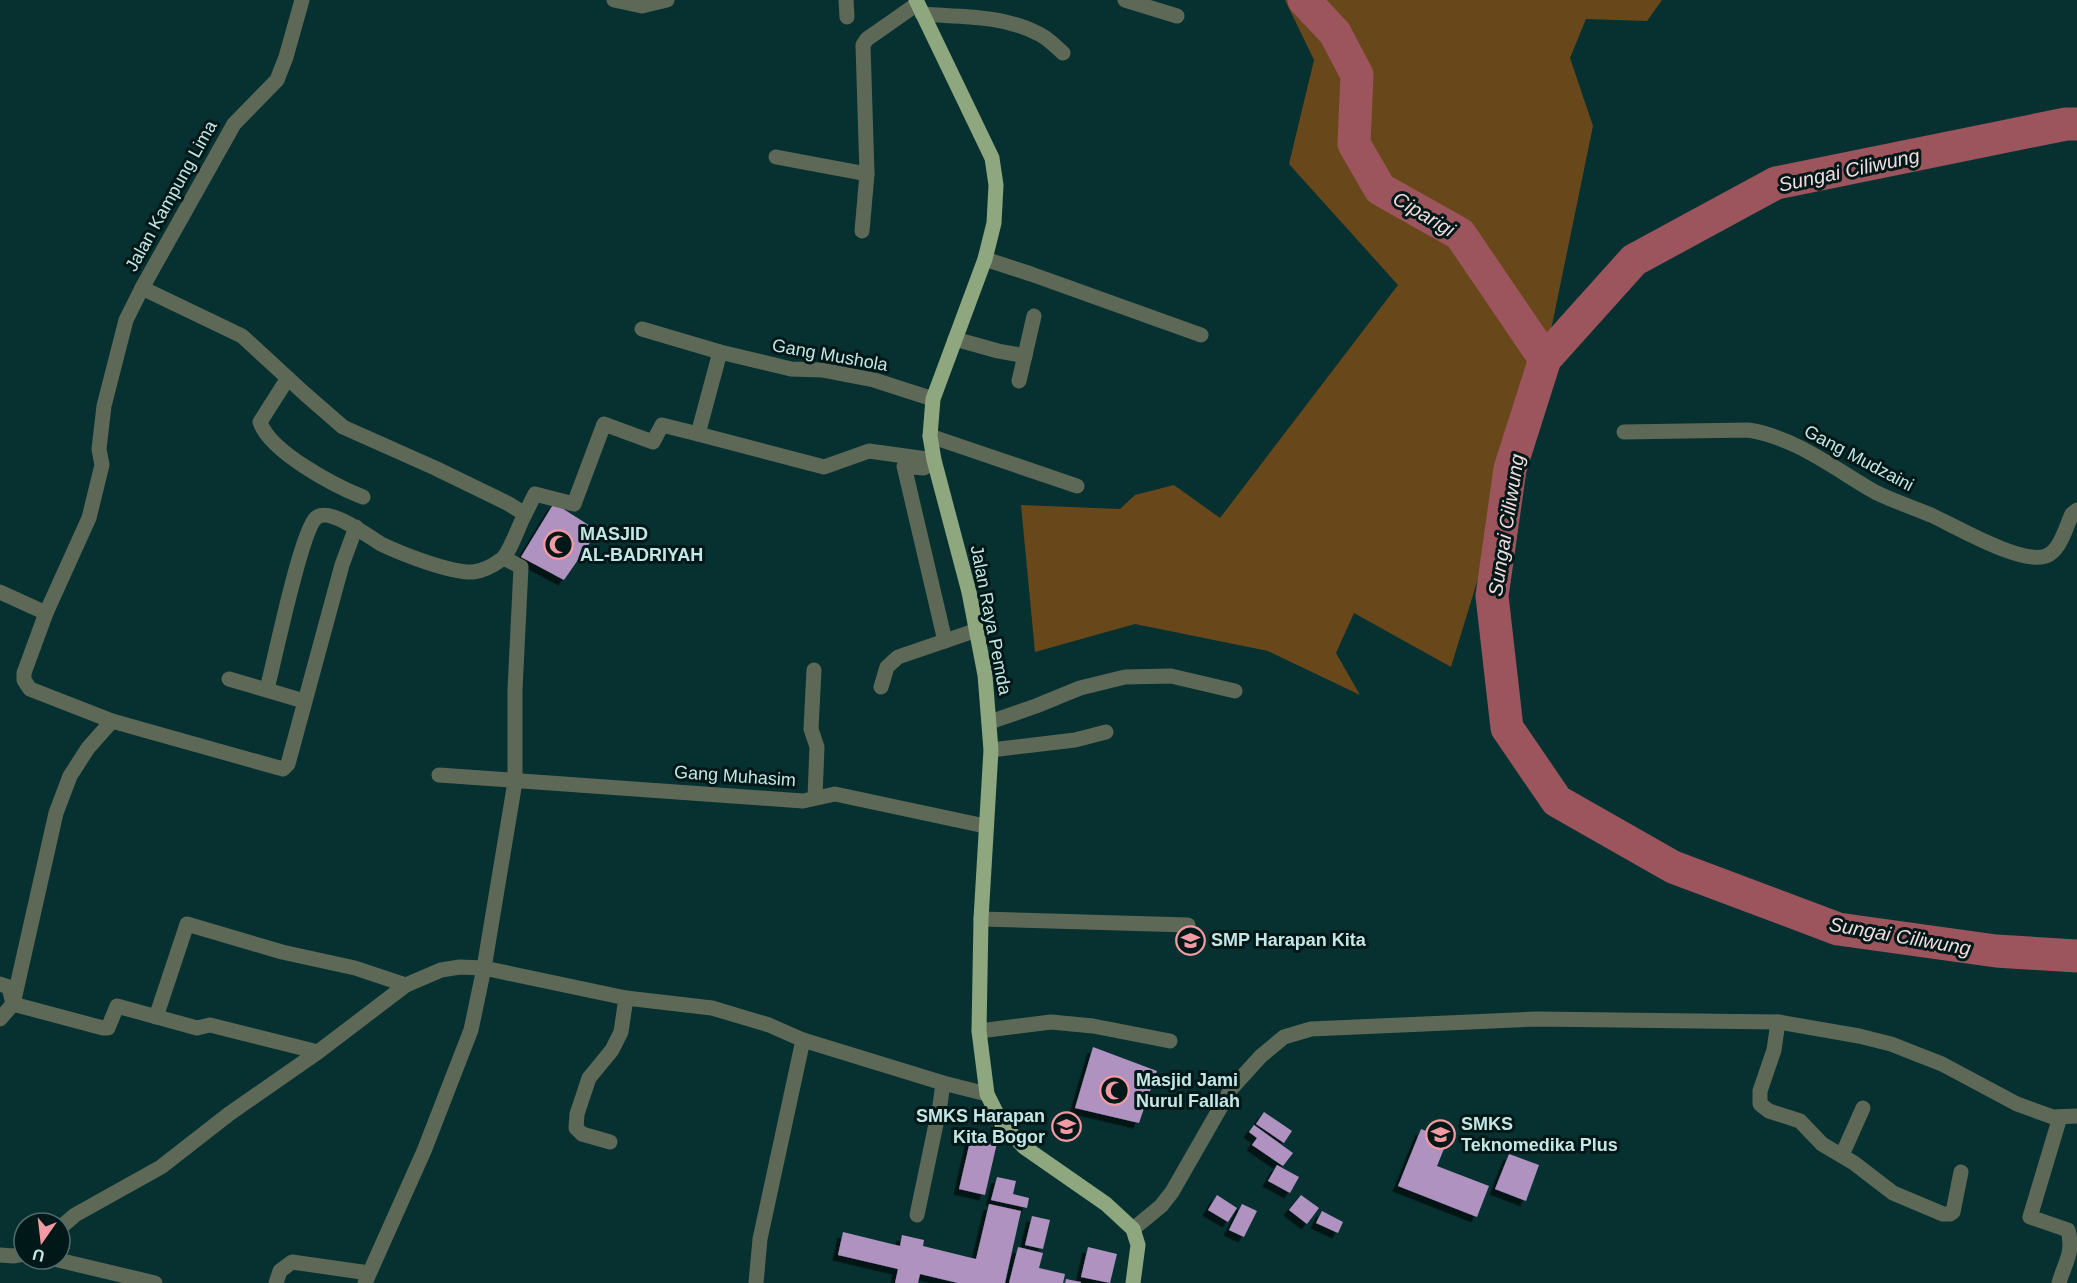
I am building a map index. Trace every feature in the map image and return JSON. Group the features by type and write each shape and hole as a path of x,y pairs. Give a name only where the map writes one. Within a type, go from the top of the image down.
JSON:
{"main road":[{"name":"Jalan Raya Pemda","path":"918,6 992,158 996,185 994,223 985,259 933,399 930,436 935,465 969,592 985,675 990,722 991,750 981,918 979,1031 987,1094 1002,1124 1024,1147 1106,1204 1133,1230"},
{"path":"1133,1230 1138,1245 1133,1283"}],"street":[{"name":"Jalan Kampung Lima","path":"112,721 30,689 26,684 24,673 46,613 89,518 102,465 99,449 104,406 126,320 234,124 277,80 302,0"},
{"path":"614,0 642,6 667,0"},
{"path":"846,0 847,17"},
{"path":"1125,0 1177,16"},
{"path":"862,231 867,174 862,45 867,39 918,6 1020,26 1038,33 1063,53"},
{"path":"776,157 867,174"},
{"path":"985,259 1031,273 1201,336"},
{"path":"142,288 242,336 343,427 446,473 525,514"},
{"path":"1019,381 1034,316"},
{"name":"Gang Mushola","path":"642,329 720,352 791,369 822,370 874,380 933,399"},
{"path":"955,339 1025,356"},
{"path":"698,434 720,352"},
{"path":"288,378 260,422 263,432 318,475 363,497"},
{"path":"268,685 303,543 314,519 320,515 327,515 356,527 381,543 450,569 472,572 485,570 504,558 535,494 574,504 604,423 653,442 662,424 824,467 869,451 935,465"},
{"name":"Gang Mudzaini","path":"1624,432 1759,431 1784,440 1815,456 1878,493 2009,551 2032,557 2046,556 2054,551 2072,514 2077,510"},
{"path":"930,436 1077,486"},
{"path":"935,465 904,466 945,641"},
{"path":"0,1019 13,1004 56,813 70,776 88,748 112,721 283,769 288,764 342,566 356,527"},
{"path":"276,1283 280,1271 292,1262 367,1278 424,1151 471,1030 484,968 515,782 515,690 520,567 504,558"},
{"path":"0,592 46,613"},
{"path":"881,687 887,667 898,657 976,630"},
{"path":"814,670 811,729 817,747 815,797"},
{"path":"990,722 1080,688 1125,677 1171,676 1235,691"},
{"path":"229,679 304,701"},
{"path":"991,750 1075,740 1106,732"},
{"name":"Gang Muhasim","path":"439,775 803,801 835,794 985,826"},
{"path":"981,918 1188,925"},
{"path":"156,1017 188,924 282,952 355,968 406,984"},
{"path":"72,1218 161,1167 230,1114 318,1052 406,984 441,970 484,968 626,998 712,1008 769,1025 803,1040 943,1083 987,1094"},
{"path":"0,984 9,987 13,1004"},
{"path":"610,1142 582,1134 576,1128 577,1114 590,1078 612,1050 621,1032 626,998"},
{"path":"13,1004 102,1028 108,1028 117,1006 197,1028 210,1025 318,1052"},
{"path":"1133,1230 1161,1206 1172,1192 1231,1089 1261,1056 1284,1036 1311,1029 1536,1019 1778,1022 1891,1044 1942,1064 2017,1104 2053,1117 2077,1116"},
{"path":"979,1031 1050,1022 1093,1026 1170,1041"},
{"path":"1778,1022 1774,1050 1760,1091 1760,1104 1769,1111 1800,1121 1822,1144 1842,1155 1893,1193 1943,1214 1953,1212 1961,1172"},
{"path":"756,1283 760,1239 803,1040"},
{"path":"917,1215 943,1083"},
{"path":"1842,1155 1863,1108"},
{"path":"2059,1283 2070,1257 2071,1241 2068,1230 2030,1217 2060,1117"},
{"path":"72,1263 155,1283"}],"shaded area":[{"path":"1285,0 1662,0 1647,21 1586,19 1570,58 1593,126 1545,359 1451,667 1354,613 1336,653 1360,695 1268,651 1135,624 1035,652 1021,505 1120,509 1135,495 1174,485 1220,518 1398,285 1289,164 1314,60"}],"building":[{"name":"MASJID AL-BADRIYAH","path":"554,503 598,531 564,580 521,557"},
{"name":"Masjid Jami Nurul Fallah","path":"1093,1047 1157,1071 1139,1123 1075,1108"},
{"path":"1264,1112 1292,1131 1284,1143 1256,1124"},
{"path":"1254,1125 1293,1153 1283,1166 1252,1145 1257,1138 1249,1132"},
{"path":"1421,1129 1448,1139 1437,1166 1489,1186 1477,1217 1398,1186"},
{"path":"971,1137 997,1143 985,1195 959,1189"},
{"path":"1509,1154 1539,1165 1526,1201 1495,1189"},
{"path":"1277,1165 1299,1177 1290,1193 1268,1181"},
{"path":"997,1177 1016,1181 1013,1194 1029,1198 1027,1208 991,1200"},
{"path":"1217,1195 1237,1208 1228,1222 1208,1210"},
{"path":"1301,1195 1319,1208 1307,1224 1289,1210"},
{"path":"989,1204 1021,1211 1005,1283 958,1283 920,1274 918,1283 895,1283 898,1269 838,1255 843,1232 900,1246 902,1235 924,1240 923,1246 976,1259"},
{"path":"1242,1204 1257,1211 1244,1237 1229,1230"},
{"path":"1322,1211 1343,1222 1338,1233 1316,1223"},
{"path":"1032,1216 1050,1220 1043,1249 1025,1245"},
{"path":"1018,1247 1043,1253 1039,1268 1065,1274 1063,1283 1009,1283"},
{"path":"1088,1247 1117,1254 1110,1283 1081,1277"},
{"path":"1066,1279 1081,1282 1081,1283 1065,1283"}],"waterway":[{"name":"Ciparigi","path":"1304,0 1335,33 1357,75 1354,144 1380,189 1460,234 1545,359"},
{"name":"Sungai Ciliwung","path":"2077,124 2066,124 1776,183 1634,260 1545,359 1510,469 1492,596 1507,728 1557,801 1673,867 1838,929 1996,951 2077,956"}],"place":[{"name":"MASJID AL-BADRIYAH","path":"559,544"},
{"name":"SMP Harapan Kita","path":"1190,940"},
{"name":"Masjid Jami Nurul Fallah","path":"1115,1090"},
{"name":"SMKS Harapan Kita Bogor","path":"1066,1126"},
{"name":"SMKS Teknomedika Plus","path":"1440,1134"}]}
